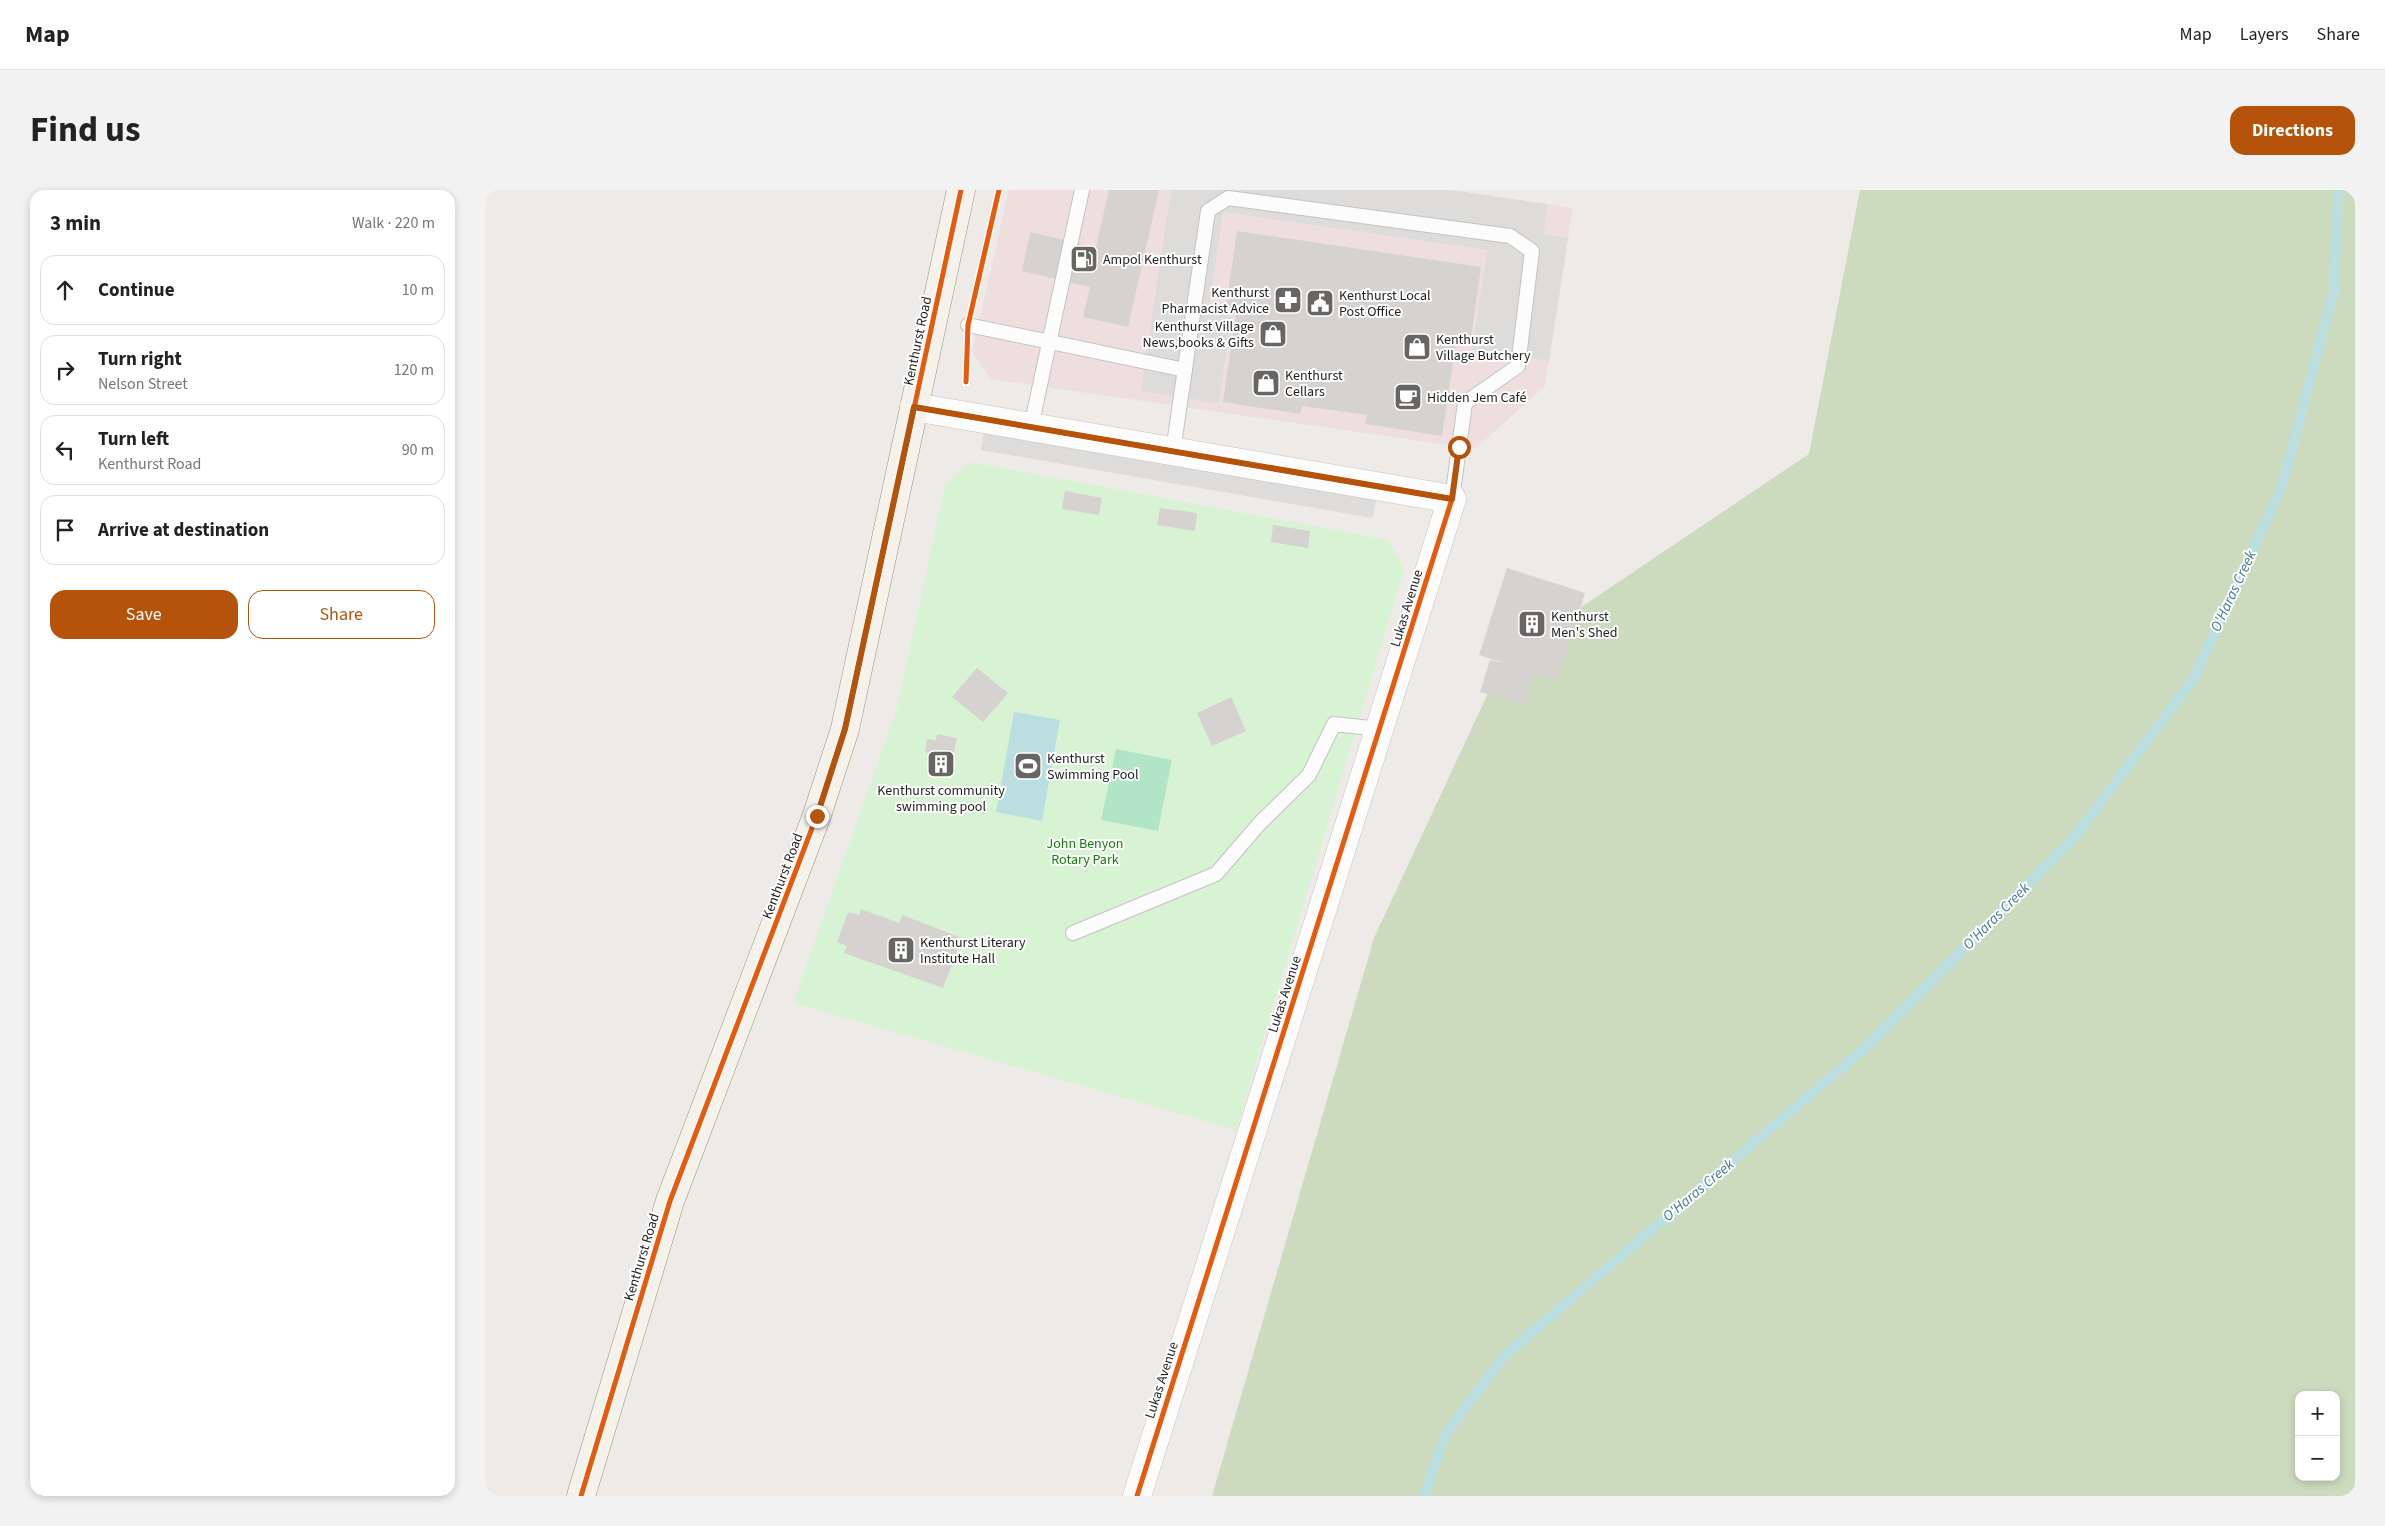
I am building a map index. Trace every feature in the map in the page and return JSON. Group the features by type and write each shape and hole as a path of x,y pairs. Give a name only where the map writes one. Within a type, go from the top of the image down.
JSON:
{"street":[{"name":"Kenthurst Road","path":"581,1496 670,1201 817,816 845,729 961,190"},
{"path":"914,407 1452,499"},
{"name":"Lukas Avenue","path":"1137,1496 1452,499"}],"lane":[{"path":"1031,427 1082,190"},
{"path":"1173,451 1208,211 1228,198 1510,236 1532,251 1518,366 1465,403 1452,499"},
{"path":"968,325 1185,370"},
{"path":"1073,932 1216,874 1260,823 1309,775 1334,724 1379,729"}],"shaded area":[{"path":"1009,190 1450,190 1573,208 1545,386 1475,449 991,379 972,352"},
{"path":"1171,190 1450,190 1547,204 1544,234 1568,238 1549,361 1472,349 1487,250 1223,212 1209,308 1232,312 1219,403 1141,391"},
{"path":"984,431 1376,499 1373,518 981,450"}],"green space":[{"path":"1860,190 2355,190 2355,1496 1212,1496 1374,938 1504,659 1809,454"},
{"name":"John Benyon Rotary Park","path":"970,462 1389,540 1404,570 1236,1130 793,1003 897,708 945,485"},
{"path":"1116,749 1172,760 1158,831 1101,820"}],"water":[{"name":"Kenthurst Swimming Pool","path":"1014,712 1060,720 1042,821 996,812"}],"building":[{"name":"Ampol Kenthurst","path":"1109,190 1159,190 1128,327 1083,317 1090,287 1022,271 1030,232 1096,247"},
{"path":"1237,231 1481,267 1470,345 1456,343 1442,436 1365,424 1367,415 1302,406 1300,414 1223,402 1237,308 1226,306"},
{"path":"1065,491 1102,498 1099,515 1062,509"},
{"path":"1160,508 1197,513 1195,531 1157,525"},
{"path":"1273,525 1310,531 1308,548 1271,542"},
{"name":"Kenthurst Men's Shed","path":"1507,568 1585,593 1557,680 1534,673 1525,705 1480,692 1490,660 1508,664 1479,655"},
{"path":"977,668 1008,693 983,722 952,697"},
{"path":"1231,697 1246,731 1212,746 1197,713"},
{"name":"Kenthurst community swimming pool","path":"937,734 957,738 948,778 929,774 933,754 925,752 927,739 936,740"},
{"name":"Kenthurst Literary Institute Hall","path":"861,909 899,923 902,915 962,938 943,988 844,953 847,946 837,942 848,912 859,915"}],"waterway":[{"name":"O'Haras Creek","path":"1424,1496 1445,1435 1504,1356 1865,1048 2074,838 2193,680 2282,486 2334,291 2338,190"}],"cycle path":[{"path":"581,1496 670,1201 817,815 845,729 961,190"},
{"path":"966,382 968,325 999,190"},
{"path":"914,407 1452,499 1137,1496"}],"place":[{"name":"Ampol Kenthurst","path":"1084,259"},
{"name":"Kenthurst Pharmacist Advice","path":"1288,300"},
{"name":"Kenthurst Local Post Office","path":"1320,303"},
{"name":"Kenthurst Village News,books & Gifts","path":"1273,334"},
{"name":"Kenthurst Village Butchery","path":"1417,347"},
{"name":"Kenthurst Cellars","path":"1266,383"},
{"name":"Hidden Jem Café","path":"1408,397"},
{"name":"Kenthurst Men's Shed","path":"1532,624"},
{"name":"Kenthurst community swimming pool","path":"941,764"},
{"name":"Kenthurst Swimming Pool","path":"1028,766"},
{"name":"Kenthurst Literary Institute Hall","path":"901,950"}],"route":[{"path":"817,816 845,729 914,407 1452,499 1459,447"}]}
